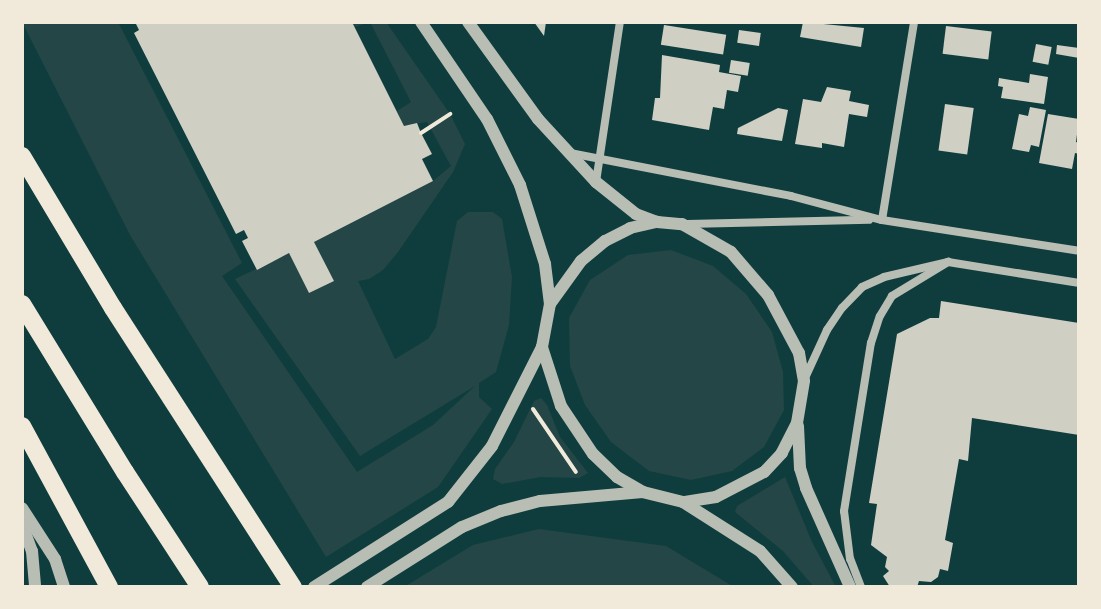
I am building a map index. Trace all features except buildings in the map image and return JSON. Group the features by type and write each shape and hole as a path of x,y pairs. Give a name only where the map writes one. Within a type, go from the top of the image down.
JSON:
{"highway":[{"path":"22,156 136,344 293,587"},
{"path":"22,304 200,587"},
{"path":"22,426 109,587"}],"street":[{"path":"314,587 448,502 492,446 542,347 550,304 545,264 520,185 487,119 421,22"},
{"path":"468,22 538,119 596,182 636,214 657,222 682,224 882,220"},
{"path":"596,182 620,22"},
{"path":"882,220 914,22"},
{"path":"569,152 791,196 882,220 1079,251"},
{"path":"550,304 581,261 605,241 630,228 657,222"},
{"path":"682,224 731,252 750,271 788,326 799,353 804,381"},
{"path":"861,587 850,559 844,511 871,343 880,316 892,296 948,262"},
{"path":"850,587 800,468 797,423 804,381 827,330 862,287 884,277 948,262 1079,283"},
{"path":"542,347 561,406 578,434 617,477 643,492 683,502 760,551 792,587"},
{"path":"683,502 716,497 764,472 782,453 797,423"},
{"path":"367,587 462,527 540,501 643,492"},
{"path":"22,508 72,587"},
{"path":"22,524 32,551 35,587"},
{"path":"55,559 64,587"}],"path":[{"path":"421,133 450,114"},
{"path":"533,409 576,472"}],"shaded area":[{"path":"22,22 118,22 242,263 222,276 357,472 433,425 475,386 360,456 235,279 289,253 309,293 333,281 314,242 433,181 451,166 427,122 404,126 397,111 411,102 370,22 386,22 450,114 465,144 453,172 398,252 383,270 369,279 358,281 395,359 428,339 436,327 457,221 468,212 493,212 502,219 512,277 509,325 496,372 479,383 479,397 492,409 438,487 326,557 130,235"},
{"path":"352,22 370,22 355,27"},
{"path":"671,250 713,266 746,294 772,332 783,372 784,410 764,447 732,471 691,480 649,471 611,442 585,405 570,366 569,318 590,280 628,255"},
{"path":"541,398 560,437 588,473 579,478 541,477 502,484 493,479 495,469 514,442 534,401"},
{"path":"785,477 812,542 836,587 814,587 783,551 735,512 737,506"},
{"path":"539,529 666,546 734,587 404,587 473,545"}]}
